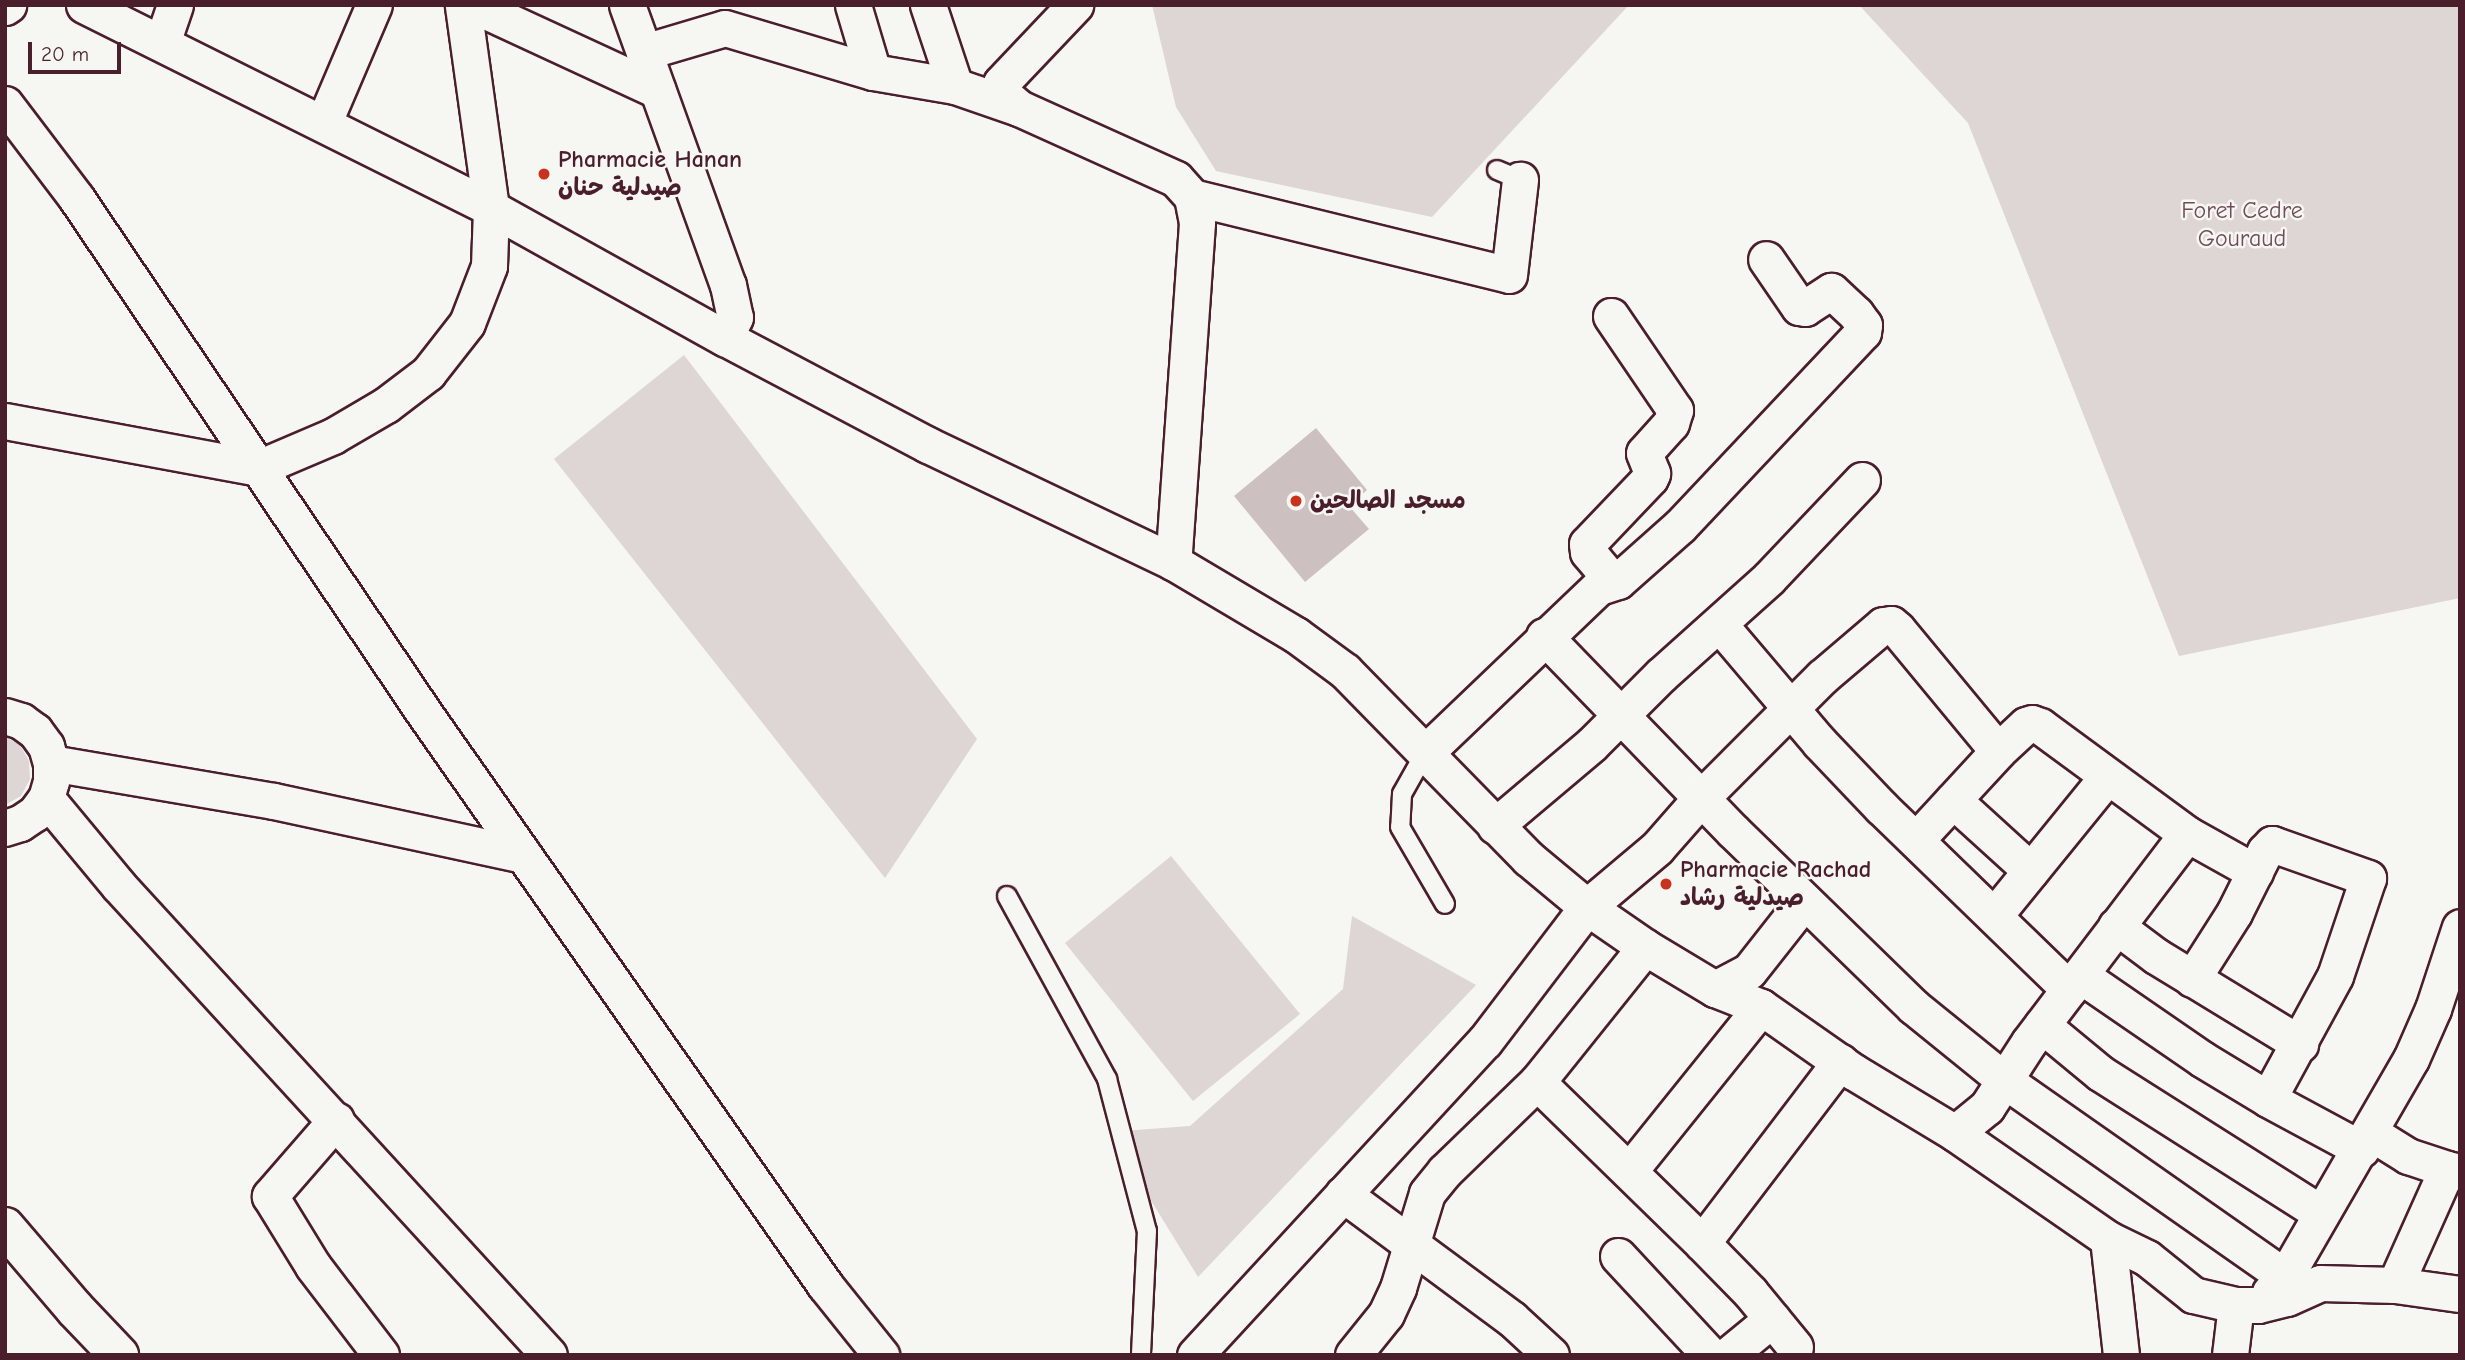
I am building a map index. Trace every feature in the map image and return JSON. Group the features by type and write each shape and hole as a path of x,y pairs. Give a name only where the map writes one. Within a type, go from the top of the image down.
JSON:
{"main road":[{"path":"5,1227 75,1309 119,1355"}],"street":[{"path":"84,5 324,122 491,208 725,338 928,445 1172,562 1296,635 1345,671 1528,858 1587,906 1646,947 1715,989 1761,1007 1840,1062 1955,1133 2108,1239 2147,1258 2193,1294 2247,1305 2287,1298 2320,1283 2395,1285 2460,1294"},
{"path":"162,43 175,5"},
{"path":"324,122 374,5"},
{"path":"5,421 258,467 332,436 386,405 428,373 467,323 489,266 491,208 463,5"},
{"path":"473,5 657,90"},
{"path":"627,5 728,285 734,317 725,338"},
{"path":"853,5 873,72"},
{"path":"928,5 955,86"},
{"path":"1019,108 1003,94 1001,83 1075,5"},
{"path":"643,52 725,28 873,72 955,86 1019,108 1177,179 1192,197 1197,223 1172,562"},
{"path":"5,104 77,199 523,855 825,1285 881,1355"},
{"path":"1192,197 1508,275 1508,175"},
{"path":"1425,752 1544,636 1599,587 1613,582 1680,526 1863,332 1864,326 1856,314 1831,291 1805,308 1799,306 1766,259"},
{"path":"1611,316 1675,411 1671,423 1644,453 1651,473 1650,478 1587,544 1588,552 1613,582"},
{"path":"1496,826 1769,578 1862,481"},
{"path":"1719,624 1855,780 1994,916 2074,982 2268,1099 2366,1141 2453,1171 2395,1285"},
{"path":"1195,1355 1485,1041 1587,906 1657,848 1701,798 1791,707 1874,630 1891,624 1998,751"},
{"path":"1544,636 1701,798 1914,1007 2004,1080 2285,1277"},
{"path":"5,716 21,721 36,732 46,746 51,763 51,781 46,797 35,813 20,823 5,828"},
{"path":"1916,840 1998,751 2025,725 2032,723 2186,834 2255,872"},
{"path":"51,763 274,802 523,855"},
{"path":"1994,916 2107,776"},
{"path":"46,797 119,886 549,1355"},
{"path":"1952,800 2031,871"},
{"path":"1955,1133 1987,1107 2042,1025 2186,834"},
{"path":"2192,979 2234,913 2265,851 2272,844 2368,878 2335,976 2268,1099"},
{"path":"1715,989 1749,971 1804,901"},
{"path":"2116,926 2192,979 2300,1044"},
{"path":"2230,1355 2247,1305 2285,1277 2412,1059 2433,1009 2460,928"},
{"path":"1353,1355 1386,1314 1427,1194 1445,1171 1537,1082 1646,947"},
{"path":"1630,1170 1761,1007"},
{"path":"2042,1025 2100,1073 2321,1213"},
{"path":"1702,1243 1840,1062"},
{"path":"1537,1082 1702,1243 1795,1347"},
{"path":"335,1120 270,1196 313,1266 381,1355"},
{"path":"1343,1194 1512,1319 1551,1355"},
{"path":"2108,1239 2122,1355"},
{"path":"1618,1256 1710,1355"},
{"path":"1728,1355 1772,1319"}],"lane":[{"path":"1425,752 1402,794 1400,827 1445,904"},
{"path":"1007,896 1107,1079 1147,1231 1140,1355"}],"green space":[{"path":"1152,5 1629,5 1432,217 1216,171 1176,107"},
{"name":"Foret Cedre Gouraud","path":"1859,5 2460,5 2460,598 2179,656 1968,123"},
{"path":"684,355 977,739 885,878 554,459"},
{"path":"5,737 20,745 29,761 30,779 21,796 5,805"},
{"path":"1171,856 1300,1014 1193,1101 1065,943"},
{"path":"1352,916 1476,985 1198,1277 1109,1132 1190,1126 1343,989"}],"building":[{"name":"مسجد الصالحين","path":"1316,428 1367,490 1349,506 1369,529 1305,582 1234,496"}],"place":[{"name":"Pharmacie Hanan صيدلية حنان","path":"544,174"},
{"name":"مسجد الصالحين","path":"1296,501"},
{"name":"Pharmacie Rachad صيدلية رشاد","path":"1666,884"}]}
